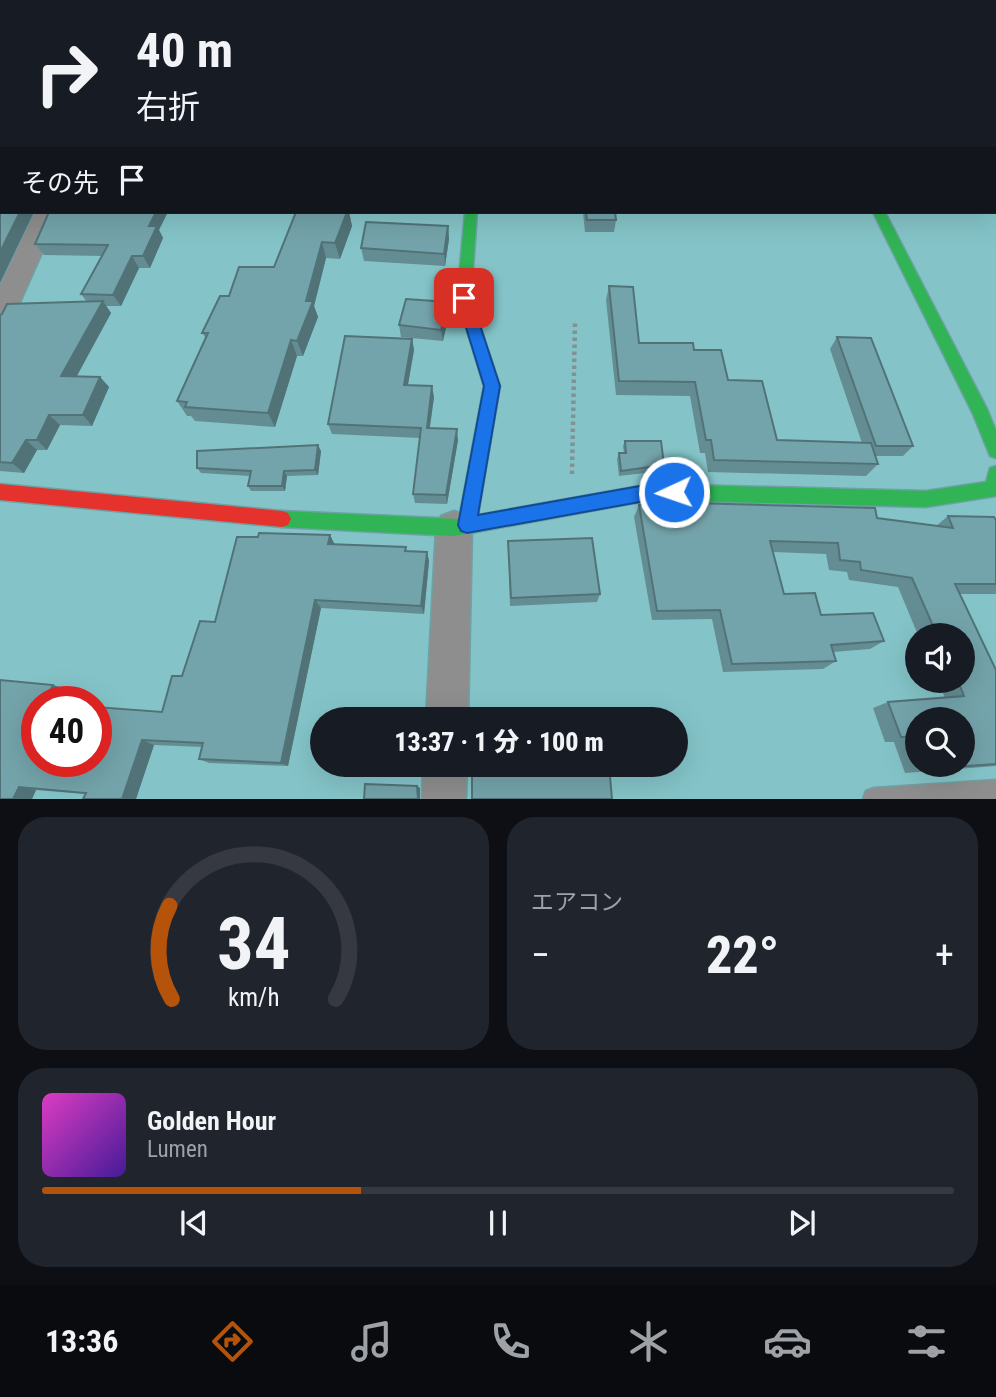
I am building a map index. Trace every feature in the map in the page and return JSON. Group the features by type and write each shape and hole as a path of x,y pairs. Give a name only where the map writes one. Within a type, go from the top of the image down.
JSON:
{"street":[{"path":"0,316 46,214"},
{"path":"448,707 461,526 492,386 464,298 471,214"},
{"path":"880,214 981,414 996,451"},
{"path":"0,492 307,521 461,526 651,492 926,499 977,494 995,484"},
{"path":"444,799 445,777"}],"lane":[{"path":"874,799 996,791"}],"path":[{"path":"571,506 575,322"}],"building":[{"path":"0,214 19,214 0,252"},
{"path":"48,214 155,214 149,226 157,226 143,256 132,256 113,295 81,294 108,245 35,244"},
{"path":"295,214 346,214 335,243 322,242 306,301 313,301 297,341 291,340 268,413 185,407 187,402 177,401 208,333 202,333 220,296 229,296 239,267 274,267"},
{"path":"586,214 615,214 616,220 587,220"},
{"path":"366,222 448,226 444,254 361,248"},
{"path":"609,286 633,287 639,343 693,343 694,350 721,350 728,380 762,381 777,440 871,443 878,464 714,460 711,440 706,440 695,382 619,381"},
{"path":"406,299 448,302 441,330 399,325"},
{"path":"103,301 61,376 100,377 83,415 49,415 37,440 26,440 12,463 0,462 0,315 7,304"},
{"path":"345,336 412,339 404,385 432,386 427,428 457,429 446,495 413,494 421,428 328,424"},
{"path":"837,337 871,338 913,446 876,446"},
{"path":"625,441 661,441 664,465 621,471 619,453 626,453"},
{"path":"318,445 315,470 284,471 282,486 248,486 251,471 197,468 197,451"},
{"path":"656,502 875,508 877,518 953,528 948,516 994,517 996,584 955,584 974,623 932,623 912,578 861,570 860,562 840,560 838,543 770,541 784,594 815,593 821,615 873,613 884,641 831,645 836,661 732,664 720,610 657,611 639,505"},
{"path":"259,533 330,535 328,544 406,547 405,551 427,552 421,606 315,600 281,763 199,759 203,743 142,740 122,799 83,799 86,793 19,787 13,799 0,799 0,680 53,685 21,686 21,777 112,777 112,708 162,712 172,676 182,676 200,621 215,622 237,537 258,537"},
{"path":"592,538 600,594 511,598 508,541"},
{"path":"975,626 996,670 996,764 975,765 975,707 905,707 905,737 901,737 888,702 964,696 963,693 975,693"},
{"path":"472,777 610,777 612,799 472,799"},
{"path":"365,784 417,786 418,799 364,799"}],"traffic: fast":[{"path":"467,525 492,386 464,298 471,214"},
{"path":"880,214 981,414 996,451"},
{"path":"282,519 454,528 651,492 926,499 994,489 996,473"}],"traffic: jam":[{"path":"0,492 282,519"}],"route":[{"path":"464,298 492,386 467,525 651,492 674,492"}]}
